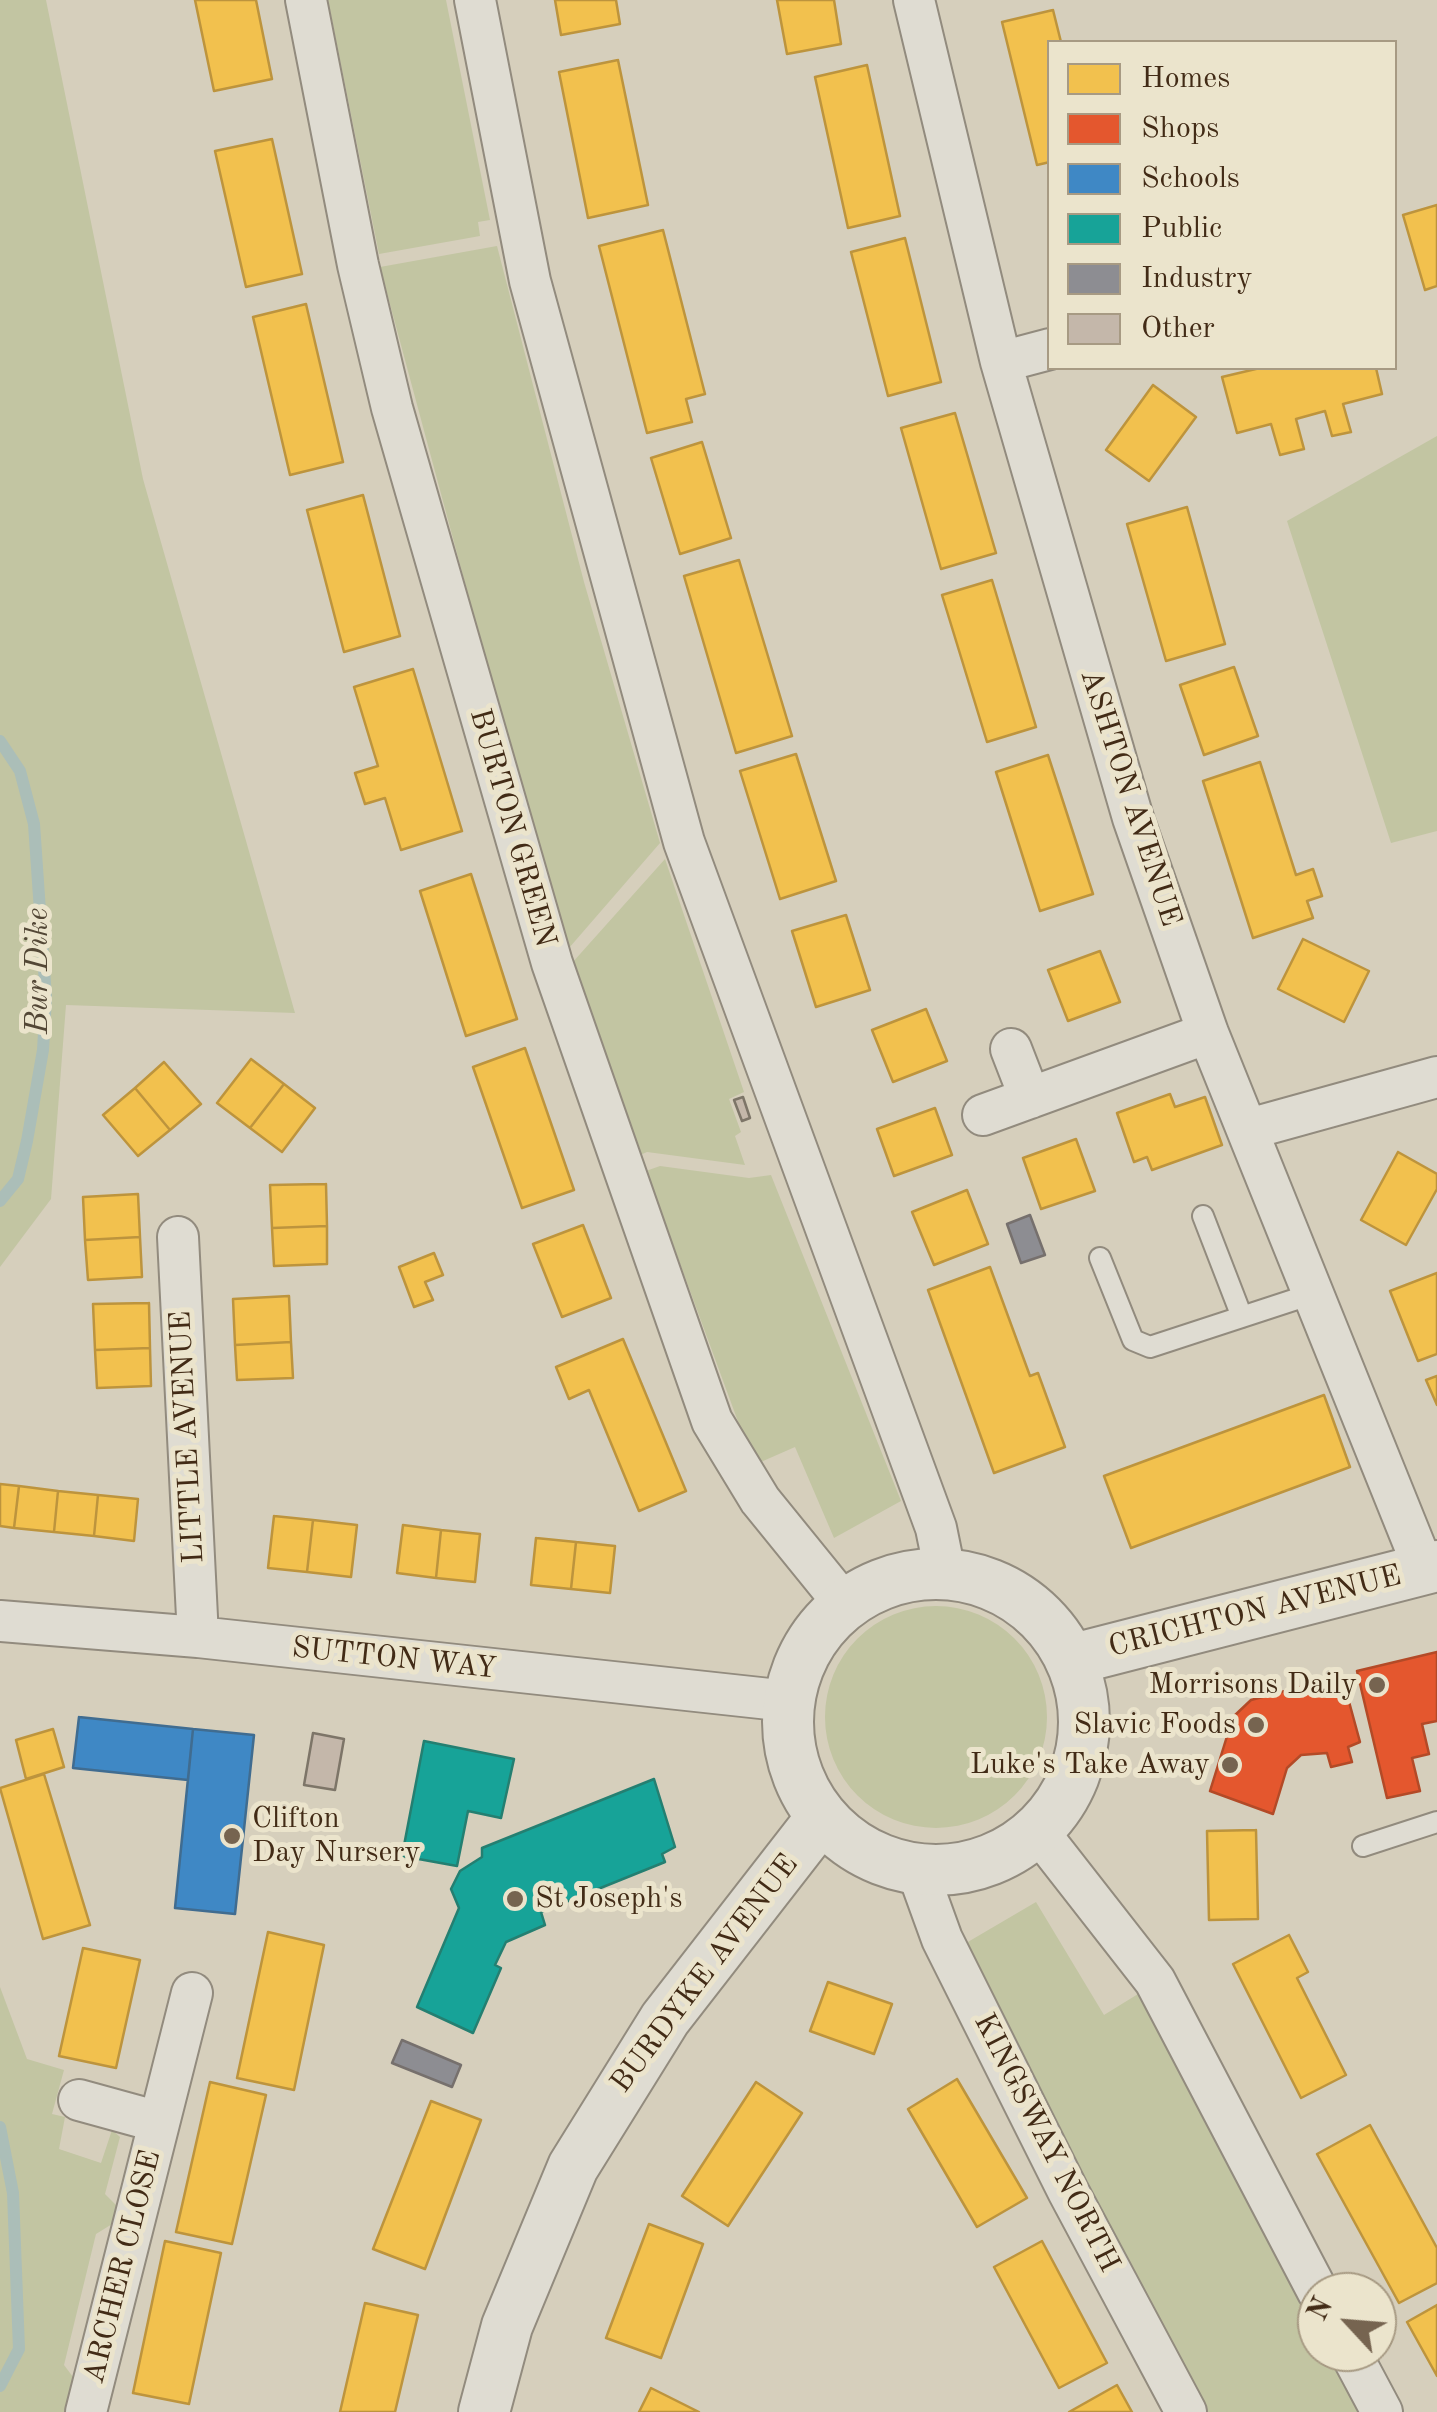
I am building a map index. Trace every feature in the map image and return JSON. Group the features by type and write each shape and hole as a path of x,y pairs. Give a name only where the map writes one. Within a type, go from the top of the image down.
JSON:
{"street":[{"name":"BURTON GREEN","path":"306,0 351,232 392,408 552,963 712,1421 732,1461 760,1500 846,1606"},
{"path":"475,0 530,281 684,842 936,1528 945,1572"},
{"name":"ASHTON AVENUE","path":"914,0 1001,362 1134,818 1208,1033 1312,1294 1431,1568"},
{"path":"1001,362 1047,351"},
{"path":"984,1114 1208,1033"},
{"path":"1011,1049 1030,1098"},
{"path":"1249,1129 1437,1077"},
{"name":"LITTLE AVENUE","path":"178,1237 198,1637"},
{"name":"CRICHTON AVENUE","path":"1074,1659 1431,1568"},
{"path":"945,1572 1008,1591 1049,1624 1074,1659 1083,1700 1081,1744 1074,1778 1037,1830 998,1857 969,1867 917,1870 890,1864 854,1846 822,1817 796,1777 788,1738 788,1701 804,1652 846,1606 890,1580 945,1572"},
{"name":"SUTTON WAY","path":"0,1621 198,1637 788,1701"},
{"name":"BURDYKE AVENUE","path":"484,2412 527,2272 581,2153 665,2019 822,1817"},
{"path":"1037,1830 1155,1981 1308,2272"},
{"name":"KINGSWAY NORTH","path":"917,1870 931,1916 950,1955 1068,2192 1186,2412"},
{"name":"ARCHER CLOSE","path":"86,2412 192,1993"},
{"name":"ARCHER CLOSE","path":"79,2100 159,2122"},
{"path":"1361,2372 1382,2412"}],"lane":[{"path":"1203,1216 1242,1316"},
{"path":"1100,1258 1133,1340 1150,1346 1312,1294"},
{"path":"1363,1846 1437,1822"}],"green space":[{"path":"0,0 46,0 143,479 295,1013 66,1005 51,1199 0,1267"},
{"path":"328,0 446,0 490,220 478,222 480,236 379,254"},
{"path":"497,246 584,582 660,843 569,948 380,267"},
{"path":"1437,436 1437,831 1391,843 1287,521"},
{"path":"665,859 744,1092 729,1099 741,1132 735,1136 745,1165 647,1152 638,1156 572,963"},
{"path":"660,1166 749,1178 771,1175 901,1501 834,1538 795,1447 754,1465 646,1171"},
{"path":"936,1606 979,1614 1015,1638 1039,1674 1047,1717 1039,1760 1015,1796 979,1820 936,1828 893,1820 857,1796 833,1760 825,1717 833,1674 857,1638 893,1614"},
{"path":"1036,1902 1104,2015 1138,1994 1297,2285 1297,2372 1345,2372 1366,2412 1207,2412 961,1946"},
{"path":"0,1987 27,2059 64,2070 52,2114 65,2117 59,2149 101,2163 112,2130 120,2137 105,2194 120,2209 117,2221 96,2234 64,2365 76,2381 64,2412 0,2412"}],"building: Homes":[{"path":"195,0 256,0 272,79 214,91"},
{"path":"555,0 616,0 620,24 561,35"},
{"path":"777,0 834,0 841,44 787,54"},
{"path":"1053,10 1060,40 1047,40 1047,163 1037,165 1002,22"},
{"path":"618,60 648,205 588,218 559,72"},
{"path":"867,65 900,216 848,228 815,77"},
{"path":"272,139 302,274 246,287 215,151"},
{"path":"1437,205 1437,286 1425,290 1403,215"},
{"path":"663,230 705,394 686,399 692,422 647,433 599,246"},
{"path":"905,238 941,382 888,396 851,252"},
{"path":"306,304 343,462 290,475 253,317"},
{"path":"1252,370 1376,370 1382,394 1343,404 1351,432 1332,436 1325,411 1296,419 1304,449 1280,455 1271,424 1237,433 1222,377"},
{"path":"1153,385 1196,417 1149,481 1106,450"},
{"path":"955,413 996,553 941,569 901,428"},
{"path":"702,442 731,538 680,554 651,458"},
{"path":"363,495 400,636 344,652 307,510"},
{"path":"1187,507 1225,644 1166,661 1127,524"},
{"path":"739,560 792,736 736,753 684,576"},
{"path":"992,580 1036,727 987,742 942,595"},
{"path":"1234,667 1258,736 1204,755 1180,685"},
{"path":"413,669 462,831 401,850 385,798 365,804 355,773 378,766 354,687"},
{"path":"796,754 836,881 780,899 740,771"},
{"path":"1048,755 1093,894 1040,911 996,772"},
{"path":"1260,762 1296,875 1313,869 1322,896 1307,901 1313,918 1253,938 1203,781"},
{"path":"471,874 517,1019 466,1036 420,891"},
{"path":"846,915 870,990 816,1007 792,931"},
{"path":"1303,939 1369,971 1344,1022 1278,989"},
{"path":"1100,951 1120,1002 1068,1021 1048,970"},
{"path":"926,1009 947,1061 893,1082 872,1030"},
{"path":"525,1048 574,1190 522,1208 473,1067"},
{"path":"251,1059 284,1084 250,1128 217,1103"},
{"path":"164,1062 201,1104 170,1130 135,1088"},
{"path":"284,1084 315,1108 282,1152 250,1128"},
{"path":"135,1088 170,1130 138,1156 103,1115"},
{"path":"1170,1094 1175,1107 1205,1097 1222,1145 1152,1170 1147,1157 1134,1162 1117,1113"},
{"path":"935,1108 952,1155 894,1176 877,1129"},
{"path":"1076,1139 1095,1191 1041,1209 1023,1158"},
{"path":"1398,1152 1437,1174 1437,1189 1406,1245 1361,1220"},
{"path":"326,1184 327,1226 272,1228 270,1185"},
{"path":"967,1190 988,1244 934,1265 912,1212"},
{"path":"138,1194 140,1237 85,1240 83,1197"},
{"path":"583,1225 611,1298 562,1317 533,1244"},
{"path":"327,1226 327,1264 274,1266 272,1228"},
{"path":"140,1237 142,1277 88,1280 85,1240"},
{"path":"434,1253 443,1275 425,1282 433,1300 414,1307 399,1267"},
{"path":"990,1267 1030,1376 1038,1373 1065,1447 994,1473 928,1290"},
{"path":"1437,1273 1437,1354 1418,1361 1390,1291"},
{"path":"289,1296 291,1342 235,1345 233,1299"},
{"path":"149,1303 150,1348 95,1350 93,1304"},
{"path":"623,1339 686,1491 639,1511 589,1390 569,1399 556,1367"},
{"path":"291,1342 293,1378 237,1380 235,1345"},
{"path":"150,1348 151,1386 97,1388 95,1350"},
{"path":"1437,1376 1437,1405 1426,1380"},
{"path":"1324,1395 1350,1467 1131,1548 1104,1476"},
{"path":"0,1484 19,1486 14,1528 0,1526"},
{"path":"19,1486 58,1491 54,1532 14,1528"},
{"path":"58,1491 98,1495 94,1536 54,1532"},
{"path":"98,1495 138,1499 134,1541 94,1536"},
{"path":"274,1516 313,1520 307,1572 268,1568"},
{"path":"313,1520 357,1525 351,1577 307,1572"},
{"path":"403,1525 441,1530 436,1578 397,1573"},
{"path":"441,1530 480,1534 475,1582 436,1578"},
{"path":"536,1538 576,1542 571,1589 531,1585"},
{"path":"576,1542 615,1546 610,1593 571,1589"},
{"path":"53,1729 64,1767 26,1779 16,1740"},
{"path":"44,1774 90,1925 43,1939 0,1788"},
{"path":"1256,1830 1258,1919 1209,1920 1207,1831"},
{"path":"268,1932 324,1945 294,2090 237,2078"},
{"path":"1289,1935 1308,1972 1297,1978 1346,2075 1301,2098 1233,1964"},
{"path":"83,1948 140,1960 116,2068 59,2056"},
{"path":"828,1982 892,2004 874,2054 810,2031"},
{"path":"957,2079 1027,2198 977,2227 908,2109"},
{"path":"210,2082 266,2095 232,2244 176,2232"},
{"path":"756,2082 802,2113 728,2226 682,2196"},
{"path":"431,2101 481,2120 425,2269 373,2249"},
{"path":"1370,2125 1437,2248 1437,2283 1399,2303 1397,2272 1382,2272 1317,2154"},
{"path":"649,2224 703,2244 661,2358 606,2338"},
{"path":"165,2241 221,2253 189,2404 133,2393"},
{"path":"1042,2241 1107,2363 1059,2388 994,2267"},
{"path":"365,2303 418,2315 395,2412 340,2412"},
{"path":"1437,2305 1437,2376 1407,2322"},
{"path":"1117,2385 1132,2412 1069,2412"},
{"path":"651,2388 699,2412 639,2412"}],"building: Shops":[{"path":"1437,1652 1437,1721 1422,1724 1429,1754 1412,1758 1420,1791 1387,1798 1357,1671"},
{"path":"1342,1676 1360,1742 1348,1747 1352,1762 1331,1767 1327,1753 1301,1755 1287,1768 1273,1814 1210,1791 1233,1717 1251,1700"}],"building: Schools":[{"path":"79,1717 193,1729 188,1780 73,1768"},
{"name":"Clifton Day Nursery","path":"193,1729 254,1735 235,1914 175,1908"}],"building: Public":[{"path":"424,1741 514,1759 501,1818 468,1811 457,1866 402,1856"},
{"name":"St Joseph's","path":"654,1779 675,1847 662,1854 665,1862 541,1912 545,1925 506,1942 495,1965 501,1968 473,2033 417,2007 459,1908 451,1889 460,1871 482,1857 482,1848"}],"building: Industry":[{"path":"1030,1215 1045,1255 1021,1263 1007,1224"},
{"path":"402,2040 461,2065 452,2087 392,2063"}],"building: Other":[{"path":"743,1097 750,1118 742,1121 734,1100"},
{"path":"313,1733 344,1739 335,1790 304,1785"}],"waterway":[{"name":"Bur Dike","path":"0,741 20,771 34,824 46,998 43,1050 27,1141 18,1179 0,1201"},
{"name":"Bur Dike","path":"0,2127 13,2193 19,2349 0,2386"}],"place":[{"name":"Morrisons Daily","path":"1377,1685"},
{"name":"Slavic Foods","path":"1256,1725"},
{"name":"Luke's Take Away","path":"1230,1765"},
{"name":"Clifton Day Nursery","path":"232,1836"},
{"name":"St Joseph's","path":"515,1899"}]}
